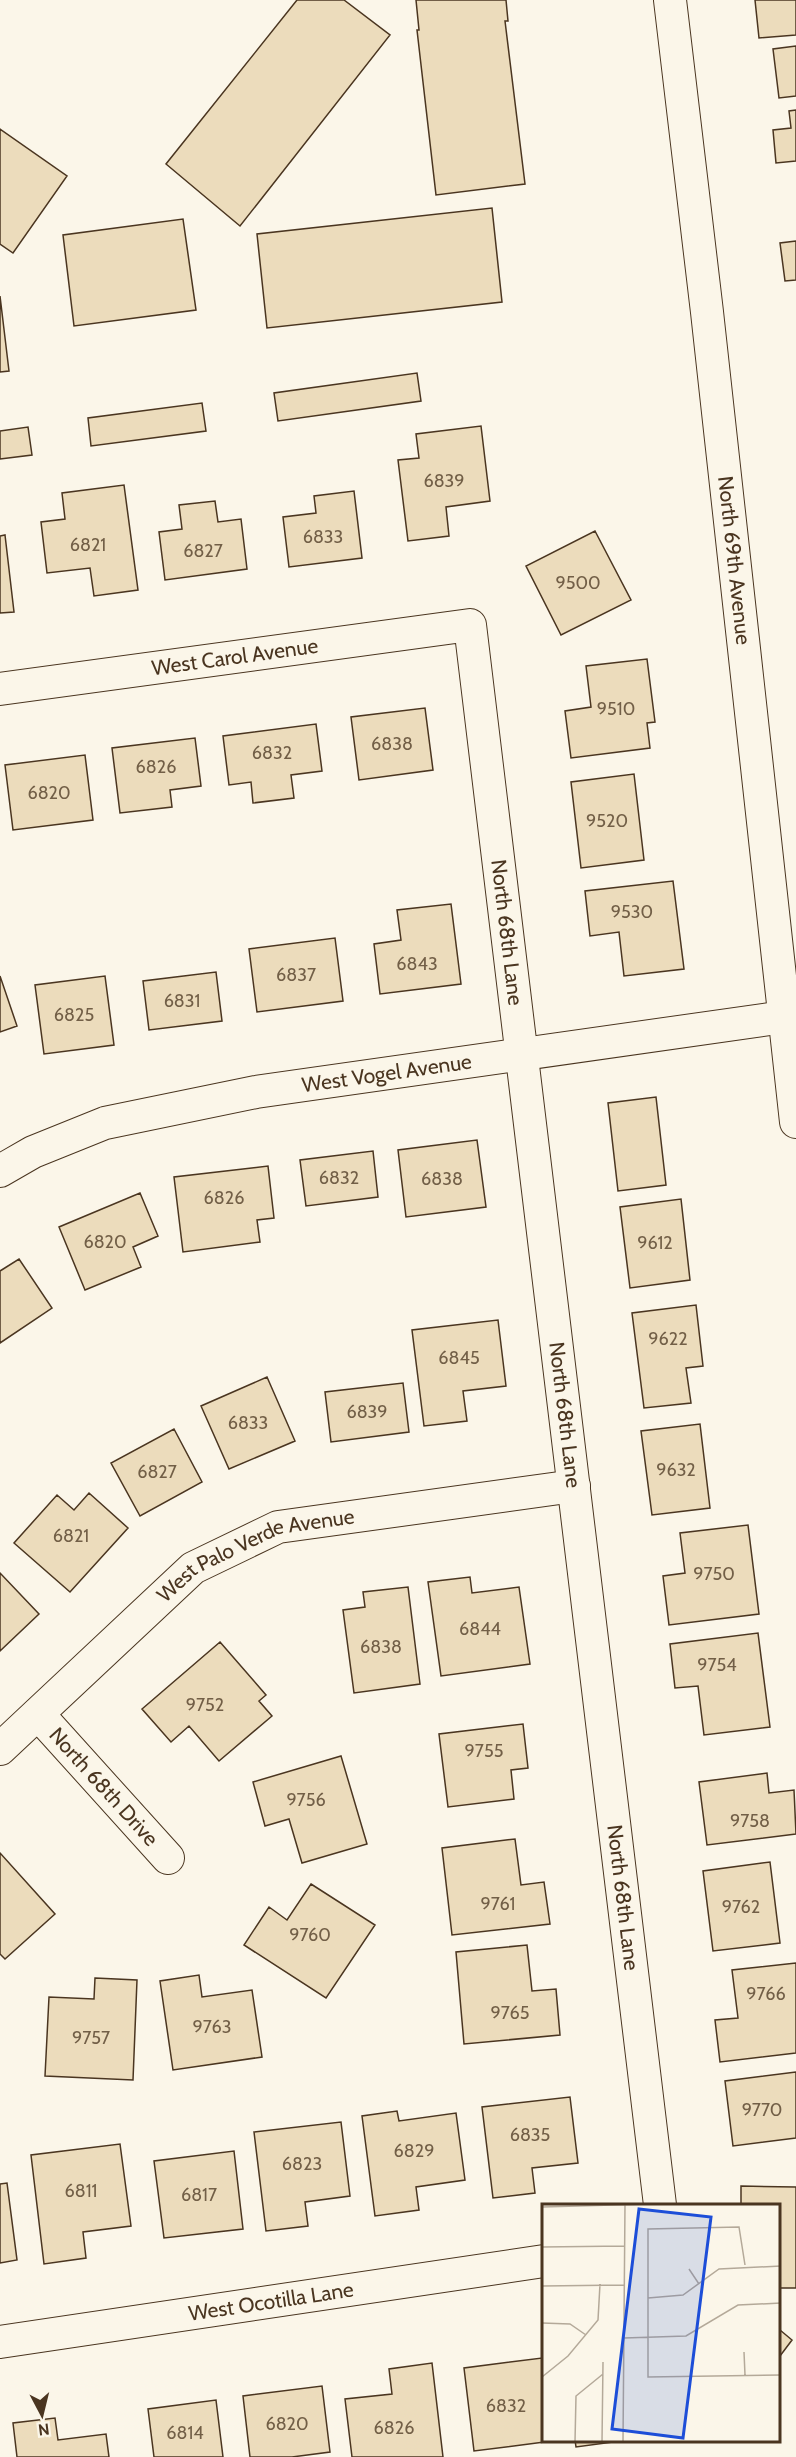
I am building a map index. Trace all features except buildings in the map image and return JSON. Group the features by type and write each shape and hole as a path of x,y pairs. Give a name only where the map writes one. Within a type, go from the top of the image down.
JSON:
{"street":[{"name":"North 69th Avenue","path":"670,0 707,312 796,1122"},
{"name":"West Carol Avenue","path":"0,689 470,625"},
{"name":"North 68th Lane","path":"470,625 660,2204"},
{"name":"West Vogel Avenue","path":"0,1171 33,1152 105,1123 256,1092 523,1056 784,1017"},
{"name":"West Palo Verde Avenue","path":"0,1749 193,1568 278,1527 574,1486"},
{"name":"North 68th Drive","path":"38,1714 168,1858"},
{"name":"West Ocotilla Lane","path":"0,2342 542,2261"}]}
